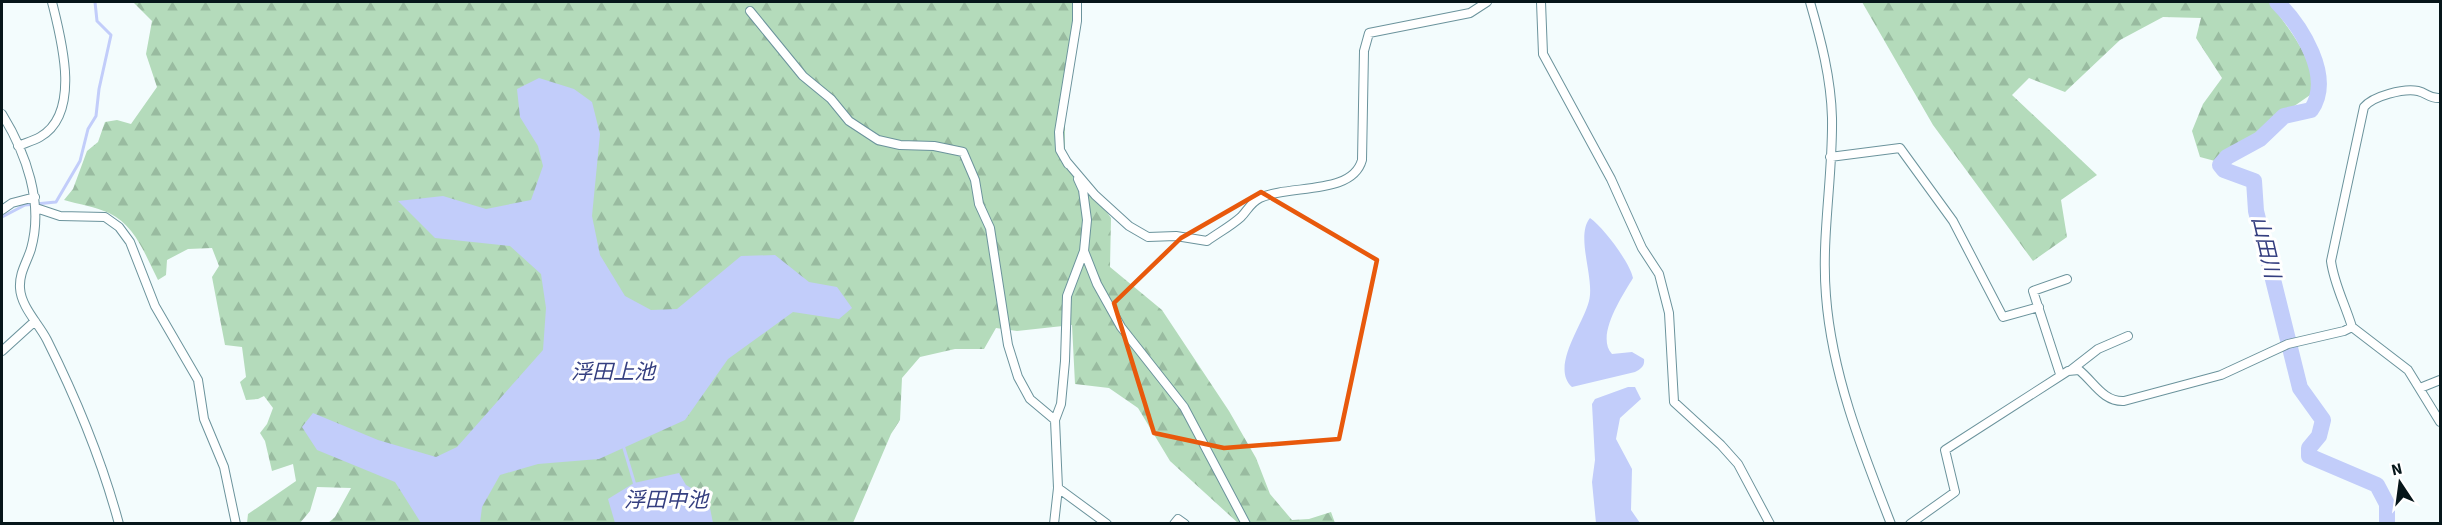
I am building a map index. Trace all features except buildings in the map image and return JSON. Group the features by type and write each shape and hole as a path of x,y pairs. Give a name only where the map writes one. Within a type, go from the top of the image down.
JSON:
{"street":[{"path":"18,146 42,136 58,117 66,79 66,55 52,2"},
{"path":"1054,524 1058,488 1055,420 1061,404 1067,296 1084,251 1087,220 1083,190 1060,150 1059,132 1065,84 1076,32 1077,2"},
{"path":"1067,162 1095,195 1129,226 1148,237 1176,236 1207,241 1243,216 1249,205 1259,198 1284,190 1311,189 1343,181 1359,170 1362,148 1364,51 1370,33 1470,13 1487,2"},
{"path":"1541,2 1543,54 1611,179 1642,248 1659,274 1670,313 1674,402 1738,465 1770,524"},
{"path":"1810,2 1829,72 1832,118 1826,294 1832,348 1855,430 1891,524"},
{"path":"750,11 803,76 831,99 849,121 878,140 900,145 934,146 963,152 975,180 979,204 990,228 1008,345 1018,377 1030,399 1055,420"},
{"path":"2440,98 2430,98 2421,91 2409,90 2371,101 2364,107 2331,261 2333,278 2343,297 2352,327 2408,370 2435,418 2440,422"},
{"path":"2,114 18,146 36,205 31,249 23,267 20,289 26,307 46,338 95,449 119,524"},
{"path":"1830,158 1900,148 1953,221 2003,317 2038,307"},
{"path":"2,210 12,203 36,205 60,216 105,217 119,227 130,242 156,306 198,380 204,419 224,467 236,524"},
{"path":"1084,251 1097,284 1121,327 1184,406 1246,524"},
{"path":"2060,374 2033,291 2067,279"},
{"path":"2,351 35,321"},
{"path":"2069,370 2079,370 2106,396 2115,401 2124,400 2221,375 2292,343 2344,331 2352,327"},
{"path":"1910,524 1954,492 1945,450 2098,349 2128,336"},
{"path":"2420,388 2440,380"},
{"path":"1058,488 1096,519 1107,524"},
{"path":"1174,524 1178,519 1185,524"}],"highlighted area":[{"path":"1261,192 1377,260 1339,439 1224,448 1154,433 1114,303 1181,238"}],"green space":[{"path":"133,2 1077,2 1065,84 1065,153 1111,218 1110,267 1162,310 1229,411 1256,458 1270,494 1292,520 1309,519 1331,512 1335,523 1238,523 1170,461 1138,408 1109,388 1075,384 1072,325 1017,331 996,328 984,349 955,349 920,357 902,378 900,420 891,434 853,523 328,523 335,517 351,488 317,487 310,511 300,523 247,523 248,514 296,481 293,464 272,471 265,441 260,433 267,424 273,408 264,396 246,400 240,382 246,377 242,347 225,345 212,277 219,266 212,248 188,249 167,260 166,275 158,280 139,242 126,225 109,213 64,200 73,189 87,151 98,142 105,122 117,120 131,124 157,87 146,54 152,21"},
{"path":"1862,2 2270,2 2305,56 2313,93 2215,161 2200,157 2192,131 2203,104 2222,78 2196,38 2201,18 2163,17 2120,40 2065,92 2029,78 2012,95 2097,175 2061,200 2067,237 2033,261 1933,125"}],"water":[{"name":"浮田上池","path":"539,78 574,89 592,102 600,134 592,216 600,255 625,296 651,310 677,309 741,256 775,255 809,282 837,287 852,308 839,319 793,312 728,359 685,420 599,459 538,464 500,475 482,507 480,523 421,523 395,482 317,450 302,427 313,413 378,440 436,457 457,447 543,350 546,308 541,274 510,246 435,238 398,201 443,196 486,209 531,200 543,166 538,146 520,117 517,89"},
{"path":"1590,218 1616,246 1633,278 1612,316 1607,337 1608,346 1612,354 1632,352 1644,359 1644,364 1635,372 1572,387 1566,379 1566,357 1589,301 1590,281 1584,235"},
{"path":"1628,387 1635,387 1641,399 1620,418 1616,439 1632,469 1631,510 1640,523 1596,523 1592,482 1595,460 1592,404 1595,399"},
{"name":"浮田中池","path":"679,473 686,485 698,492 709,503 713,523 615,523 608,499 634,483"}],"waterway":[{"path":"2,217 25,205 56,202 80,161 88,129 96,116 99,89 111,35 97,21 95,2"},
{"name":"山田川","path":"2277,2 2296,24 2312,53 2319,83 2317,97 2311,110 2284,116 2260,139 2227,157 2220,165 2224,170 2254,181 2256,211 2300,388 2323,420 2319,436 2309,448 2309,456 2377,485 2387,504 2387,524"},
{"path":"623,445 635,485"}]}
